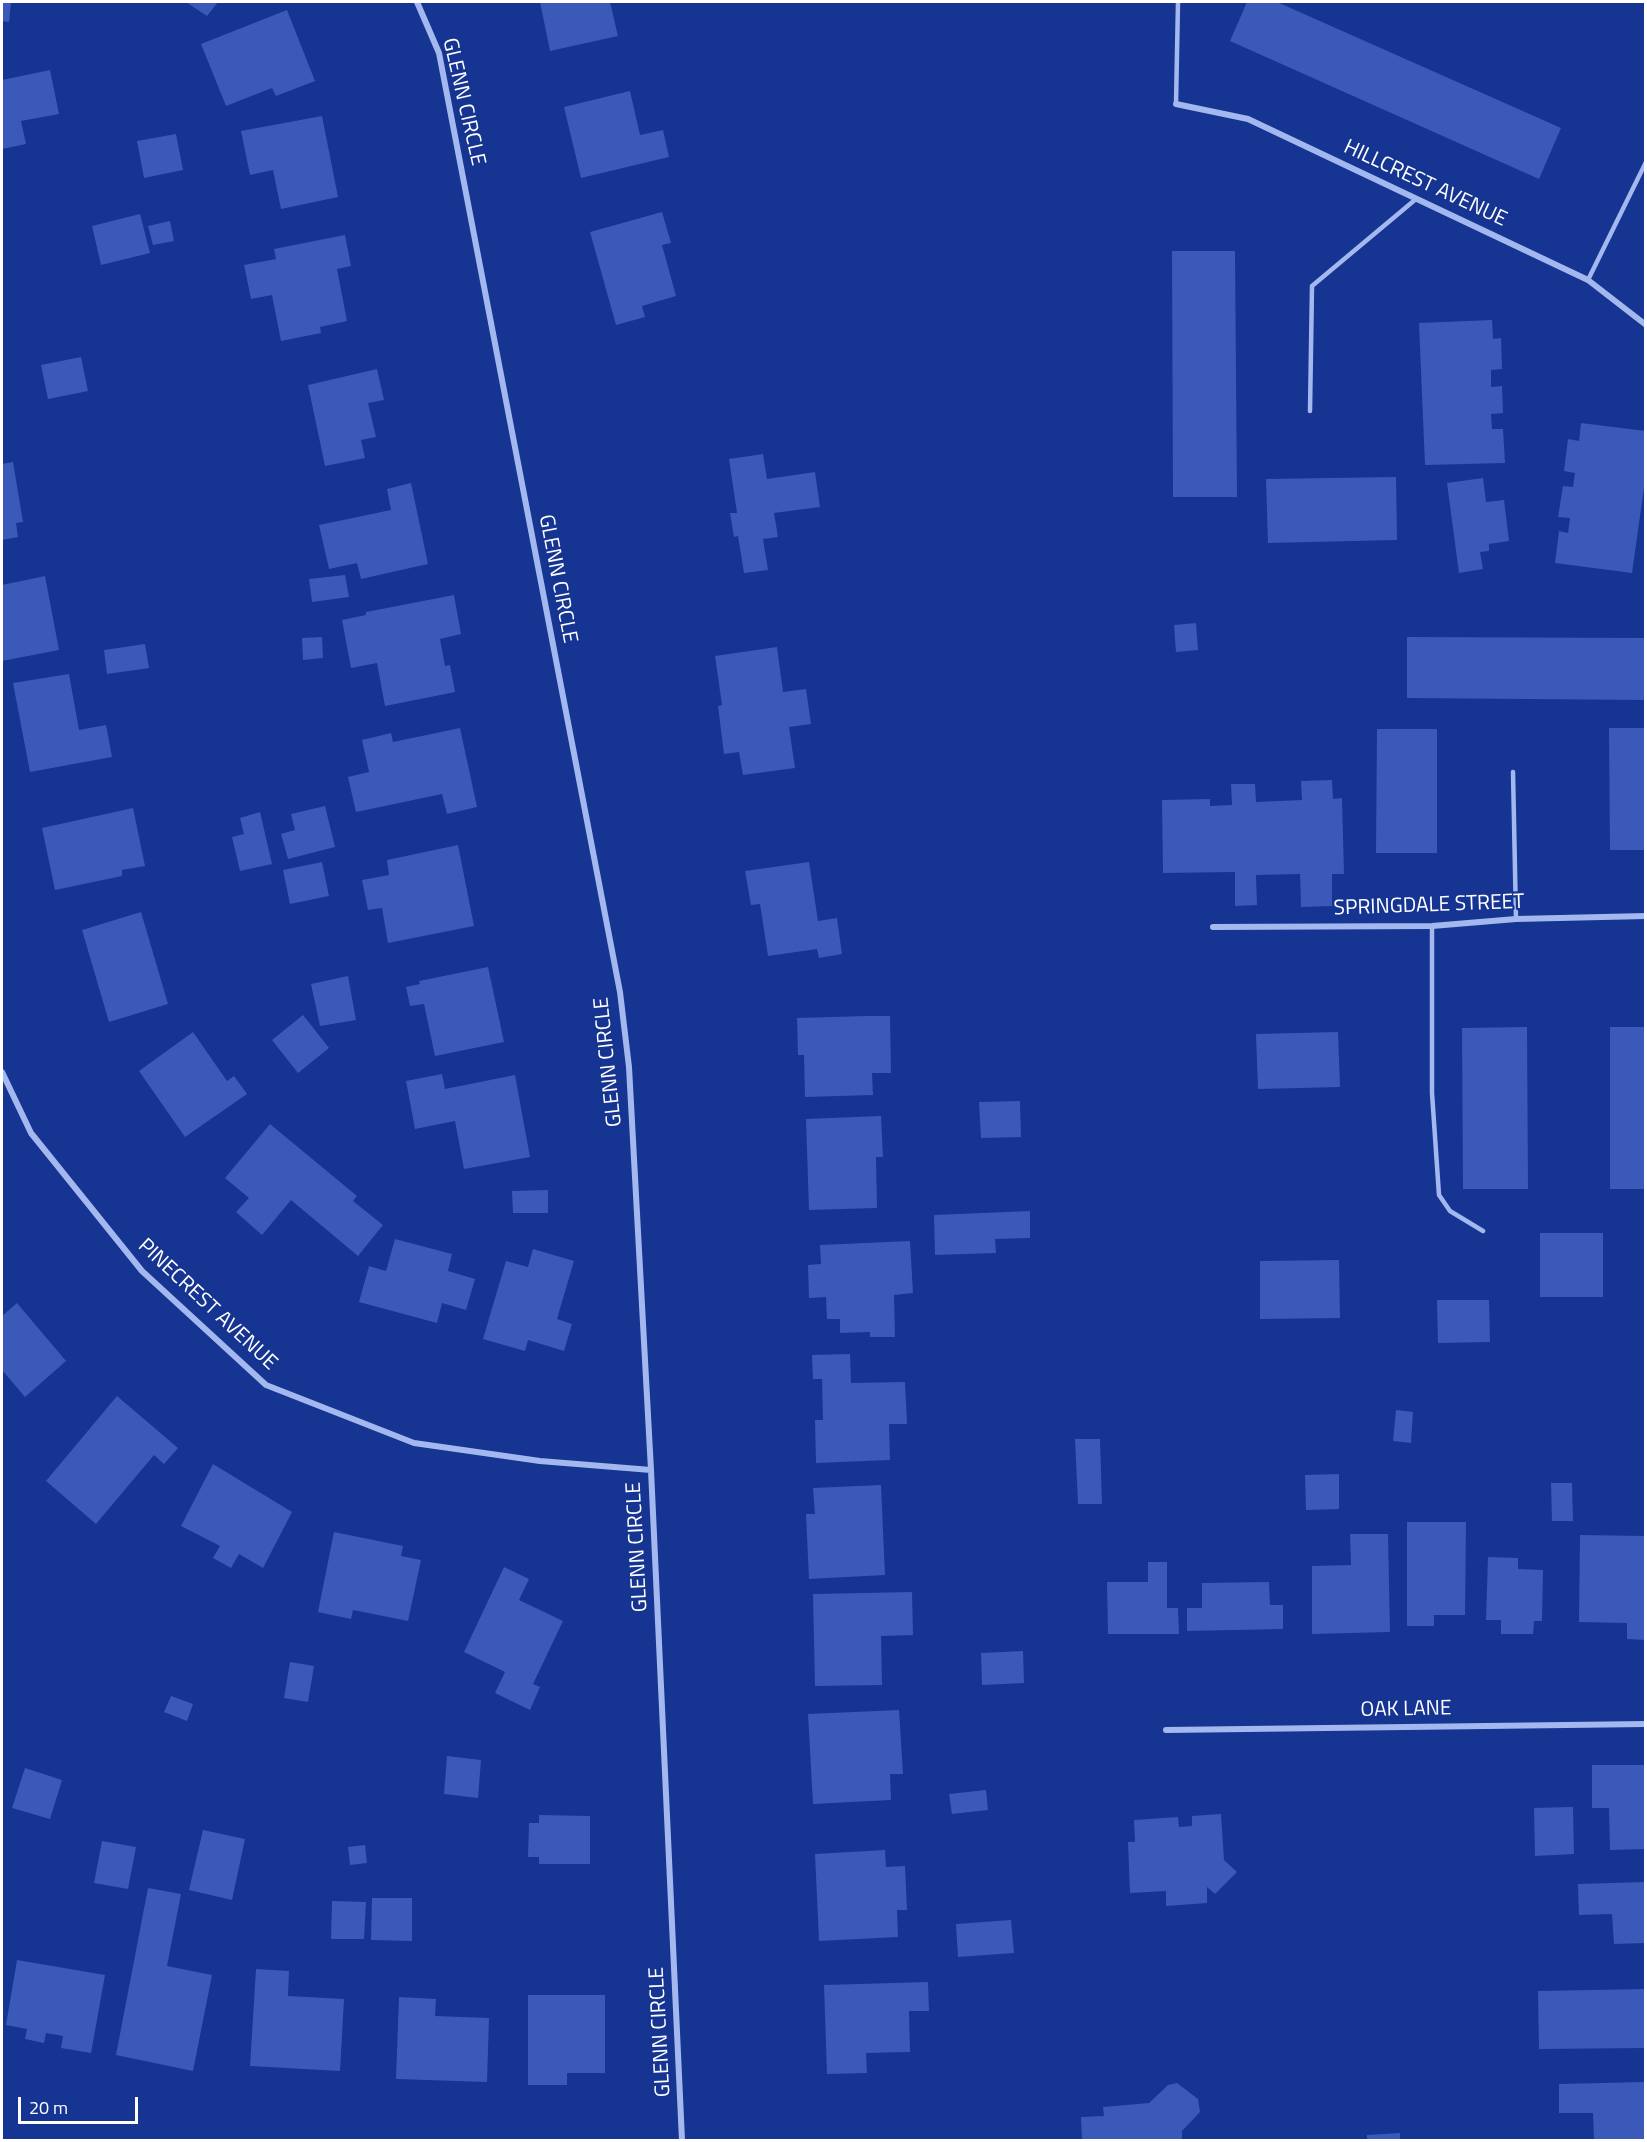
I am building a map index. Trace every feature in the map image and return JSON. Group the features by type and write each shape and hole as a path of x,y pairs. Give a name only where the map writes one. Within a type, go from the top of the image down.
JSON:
{"street":[{"name":"GLENN CIRCLE","path":"417,2 439,53 620,992 629,1066 651,1470 682,2140"},
{"name":"HILLCREST AVENUE","path":"1176,104 1248,119 1588,280 1646,325"},
{"name":"SPRINGDALE STREET","path":"1214,927 1432,926 1516,919 1646,916"},
{"name":"PINECREST AVENUE","path":"2,1072 31,1133 142,1271 266,1385 414,1443 540,1461 651,1470"},
{"name":"OAK LANE","path":"1166,1730 1646,1724"}],"lane":[{"path":"1176,104 1178,2"},
{"path":"1588,280 1646,162"},
{"path":"1310,411 1312,286 1416,198"},
{"path":"1513,772 1516,919"},
{"path":"1432,926 1432,1092 1439,1195 1450,1211 1483,1231"}],"building":[{"path":"2,2 11,2 9,22 2,21"},
{"path":"186,2 218,2 207,16"},
{"path":"540,2 610,2 618,36 550,51"},
{"path":"1247,2 1277,2 1561,128 1539,179 1230,41"},
{"path":"287,10 315,81 276,96 272,88 226,106 201,44"},
{"path":"50,70 59,114 21,121 26,144 2,149 2,80"},
{"path":"630,91 640,135 663,130 669,157 581,178 564,107"},
{"path":"322,116 338,197 281,209 273,170 250,175 241,131"},
{"path":"176,134 183,170 144,178 137,141"},
{"path":"662,212 671,243 662,245 676,296 642,306 645,317 616,325 590,232"},
{"path":"140,214 150,253 101,265 92,226"},
{"path":"170,221 174,241 153,245 148,226"},
{"path":"345,235 351,266 337,269 347,321 320,327 321,333 281,341 272,295 251,299 244,265 276,259 274,249"},
{"path":"1172,251 1235,251 1237,497 1173,497"},
{"path":"1492,320 1493,339 1501,338 1502,369 1491,370 1491,387 1502,386 1503,413 1491,414 1492,429 1503,429 1505,463 1425,465 1419,323"},
{"path":"81,357 88,391 48,399 41,365"},
{"path":"377,369 384,400 368,403 376,437 361,440 365,458 325,466 308,385"},
{"path":"1581,423 1646,431 1646,473 1632,573 1555,563 1559,531 1568,533 1570,518 1558,517 1563,486 1573,487 1575,473 1564,471 1568,439 1579,441"},
{"path":"763,454 767,479 815,472 820,507 774,513 778,537 763,539 768,570 744,573 738,536 734,537 730,513 737,513 729,459"},
{"path":"13,462 23,522 16,523 18,537 2,540 2,464"},
{"path":"1396,477 1397,540 1268,543 1266,479"},
{"path":"1483,478 1486,502 1504,500 1509,541 1489,544 1489,551 1480,552 1483,569 1459,573 1447,483"},
{"path":"411,483 428,564 361,579 357,563 329,569 319,525 391,510 387,489"},
{"path":"345,575 349,597 312,602 309,579"},
{"path":"45,576 59,650 2,661 2,585"},
{"path":"454,595 461,634 440,639 445,666 450,665 455,692 385,706 377,663 351,668 342,620 366,615 366,612"},
{"path":"1196,623 1198,650 1176,652 1174,625"},
{"path":"322,637 323,658 303,660 302,638"},
{"path":"1407,637 1646,638 1645,700 1407,698"},
{"path":"145,644 149,668 107,674 104,650"},
{"path":"777,647 783,692 806,689 811,724 789,727 795,768 743,775 739,752 724,754 718,706 722,705 715,656"},
{"path":"69,674 79,730 106,725 112,757 30,772 13,683"},
{"path":"460,728 477,807 447,814 442,794 356,812 348,777 369,772 362,740 391,733 393,742"},
{"path":"1609,728 1646,728 1646,850 1610,850"},
{"path":"1377,729 1437,729 1437,853 1376,853"},
{"path":"1332,780 1333,799 1342,798 1344,874 1332,874 1332,906 1301,907 1300,874 1256,875 1257,905 1235,906 1235,872 1163,873 1162,800 1210,799 1210,806 1232,805 1231,784 1255,784 1256,802 1302,800 1301,781"},
{"path":"325,806 335,847 288,859 281,834 295,830 291,814"},
{"path":"133,808 145,866 122,870 122,876 55,890 42,828"},
{"path":"260,812 272,864 240,871 232,837 244,834 240,818"},
{"path":"458,845 474,926 388,943 382,908 368,910 362,880 389,875 387,860"},
{"path":"322,862 329,896 290,904 283,870"},
{"path":"809,862 818,921 837,918 842,954 819,958 817,949 768,956 760,904 751,905 745,871"},
{"path":"141,912 168,1004 109,1022 82,930"},
{"path":"488,967 504,1042 435,1056 424,1004 410,1006 406,987 420,984 419,981"},
{"path":"348,976 356,1020 320,1026 311,984"},
{"path":"303,1015 329,1048 298,1073 272,1040"},
{"path":"890,1016 891,1073 872,1073 873,1095 805,1097 804,1055 798,1055 797,1018"},
{"path":"1527,1027 1528,1189 1463,1189 1462,1028"},
{"path":"1610,1027 1646,1027 1646,1189 1610,1189"},
{"path":"193,1032 227,1081 234,1076 247,1094 185,1137 139,1071"},
{"path":"1338,1032 1340,1087 1258,1089 1256,1034"},
{"path":"442,1074 445,1089 515,1075 530,1157 464,1169 455,1121 415,1129 406,1081"},
{"path":"1020,1101 1021,1137 981,1138 979,1102"},
{"path":"881,1116 883,1157 876,1157 877,1208 809,1210 806,1119"},
{"path":"270,1124 357,1196 353,1201 383,1225 358,1256 291,1200 262,1235 236,1212 249,1198 225,1178"},
{"path":"548,1190 548,1213 513,1213 512,1191"},
{"path":"1030,1211 1030,1238 995,1239 996,1253 935,1255 934,1215"},
{"path":"1540,1233 1603,1233 1603,1297 1540,1297"},
{"path":"395,1239 452,1254 448,1271 475,1279 466,1310 442,1303 437,1323 359,1302 369,1266 386,1271"},
{"path":"910,1241 913,1293 894,1295 895,1337 870,1337 870,1332 840,1333 840,1319 827,1319 826,1297 809,1298 808,1265 821,1264 820,1245"},
{"path":"533,1249 574,1261 557,1319 572,1324 564,1351 528,1340 525,1351 483,1339 506,1261 528,1267"},
{"path":"1339,1260 1340,1318 1260,1319 1260,1261"},
{"path":"1437,1300 1489,1300 1490,1342 1438,1343"},
{"path":"17,1303 66,1361 25,1397 2,1370 2,1316"},
{"path":"850,1354 851,1383 905,1382 907,1424 889,1424 890,1460 816,1463 815,1420 823,1420 822,1379 813,1379 812,1355"},
{"path":"117,1396 178,1448 164,1464 154,1455 96,1524 46,1481"},
{"path":"1396,1410 1413,1412 1411,1443 1393,1441"},
{"path":"1075,1439 1100,1439 1102,1504 1078,1504"},
{"path":"213,1464 292,1512 263,1568 239,1554 231,1568 213,1558 220,1546 181,1526"},
{"path":"1339,1474 1339,1509 1306,1510 1305,1475"},
{"path":"1551,1483 1572,1483 1573,1521 1552,1521"},
{"path":"881,1485 885,1575 809,1579 806,1514 815,1514 813,1488"},
{"path":"1407,1522 1466,1522 1465,1615 1434,1615 1434,1626 1407,1626"},
{"path":"334,1532 403,1546 401,1556 421,1560 408,1621 353,1610 351,1619 318,1612"},
{"path":"1350,1534 1388,1534 1390,1632 1312,1634 1312,1566 1351,1565"},
{"path":"1580,1535 1646,1536 1646,1640 1627,1639 1627,1623 1579,1622"},
{"path":"1488,1557 1518,1558 1518,1569 1543,1570 1542,1621 1534,1621 1533,1634 1501,1634 1501,1620 1486,1620"},
{"path":"1148,1562 1167,1562 1167,1608 1178,1608 1179,1634 1108,1634 1107,1582 1148,1582"},
{"path":"504,1567 529,1579 519,1600 563,1621 533,1684 540,1687 530,1710 495,1693 505,1672 464,1652"},
{"path":"1269,1582 1270,1605 1283,1605 1283,1629 1187,1631 1187,1608 1202,1608 1202,1583"},
{"path":"912,1592 913,1635 881,1636 882,1685 815,1686 813,1594"},
{"path":"1023,1651 1024,1683 982,1685 981,1653"},
{"path":"290,1662 314,1666 308,1702 284,1698"},
{"path":"171,1696 193,1704 187,1721 164,1712"},
{"path":"899,1710 903,1774 890,1774 891,1800 813,1804 808,1714"},
{"path":"447,1756 481,1760 478,1798 444,1794"},
{"path":"1592,1765 1646,1765 1646,1849 1610,1850 1609,1808 1592,1808"},
{"path":"25,1768 62,1780 50,1819 12,1808"},
{"path":"986,1790 988,1810 952,1814 949,1794"},
{"path":"1573,1807 1574,1854 1535,1856 1534,1808"},
{"path":"1221,1814 1224,1860 1237,1872 1215,1894 1207,1887 1207,1903 1166,1906 1166,1891 1130,1893 1128,1842 1135,1842 1134,1820 1178,1817 1179,1827 1192,1826 1192,1816"},
{"path":"539,1815 590,1816 590,1864 539,1864 539,1857 528,1857 529,1823 539,1823"},
{"path":"203,1830 245,1839 232,1900 189,1890"},
{"path":"102,1841 136,1847 128,1889 94,1883"},
{"path":"365,1845 367,1863 350,1865 348,1847"},
{"path":"885,1850 886,1867 905,1866 907,1910 897,1910 898,1937 819,1941 815,1854"},
{"path":"1646,1882 1646,1943 1614,1944 1612,1914 1579,1915 1578,1884"},
{"path":"148,1888 181,1894 167,1966 212,1975 193,2071 116,2055"},
{"path":"372,1898 412,1898 412,1941 371,1940"},
{"path":"332,1901 366,1902 364,1939 331,1939"},
{"path":"1011,1920 1014,1953 958,1957 956,1924"},
{"path":"17,1960 105,1975 91,2053 61,2048 63,2036 46,2033 44,2043 25,2039 27,2029 6,2025"},
{"path":"256,1969 289,1971 288,1996 344,1999 340,2071 250,2066"},
{"path":"928,1982 929,2011 909,2011 910,2052 866,2053 867,2073 827,2074 824,1985"},
{"path":"1646,1989 1646,2048 1539,2049 1538,1991"},
{"path":"528,1995 605,1995 605,2073 567,2073 567,2085 528,2085"},
{"path":"399,1997 436,1999 435,2016 489,2018 487,2082 396,2079"},
{"path":"1644,2082 1645,2140 1594,2140 1593,2113 1559,2113 1559,2084"},
{"path":"1177,2083 1198,2099 1200,2112 1182,2131 1182,2140 1082,2140 1081,2117 1104,2116 1103,2107 1149,2103 1168,2085"},
{"path":"1400,2133 1400,2140 1367,2140 1367,2135"}]}
